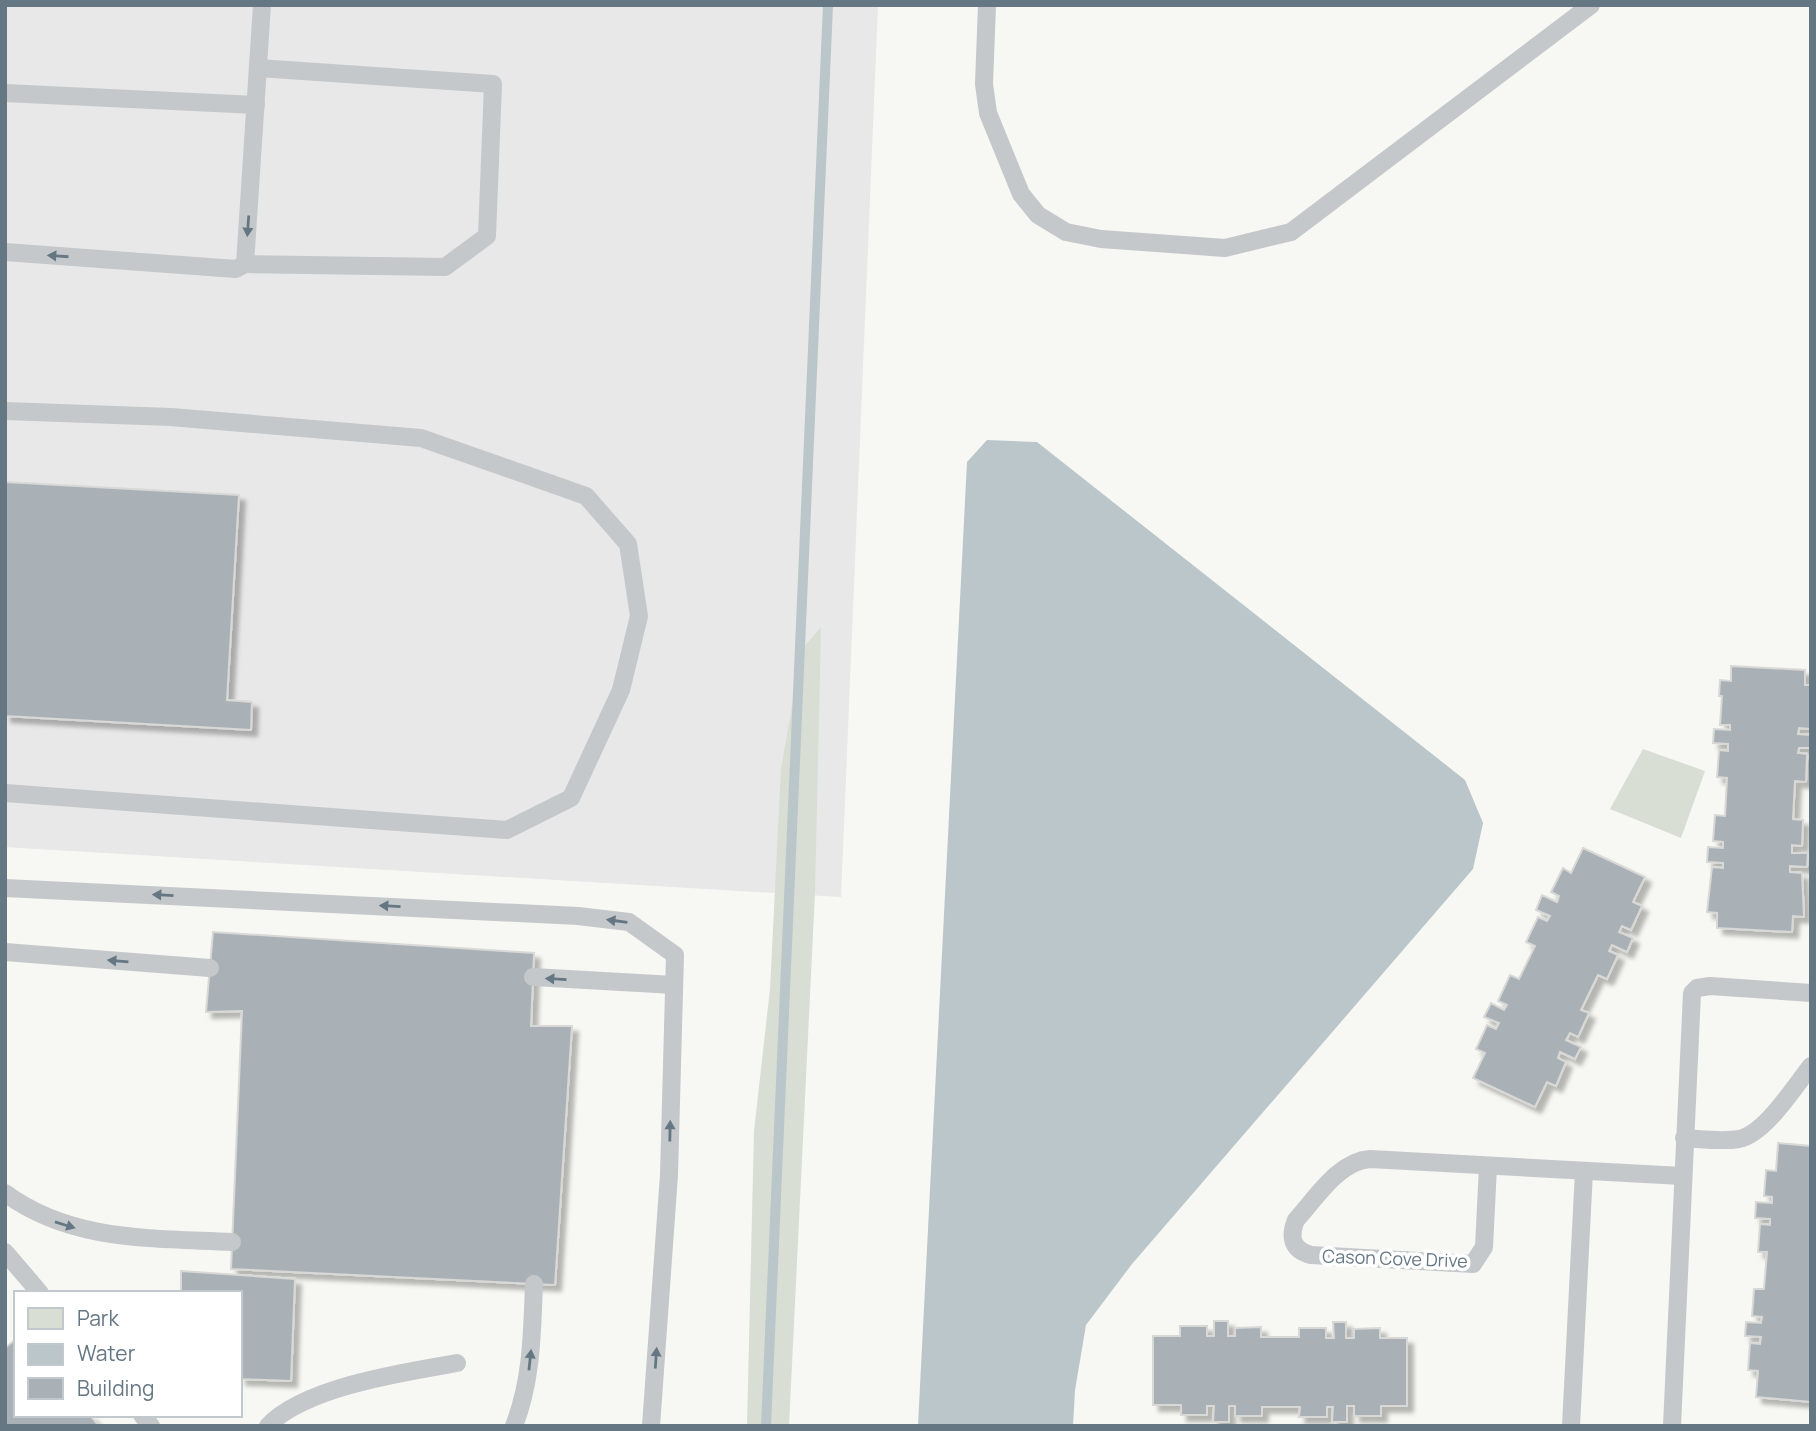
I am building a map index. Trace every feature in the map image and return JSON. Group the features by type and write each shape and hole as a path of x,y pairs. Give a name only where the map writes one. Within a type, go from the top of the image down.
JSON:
{"lane":[{"path":"245,264 262,5"},
{"path":"987,5 984,84 989,113 1021,194 1038,215 1066,232 1101,239 1225,248 1290,232 1591,5"},
{"path":"5,252 236,269 245,264 445,267 487,236 493,84 258,68"},
{"path":"5,93 256,105"},
{"path":"5,411 171,417 421,438 586,496 628,544 639,616 621,690 571,798 507,830 5,793"},
{"path":"5,888 578,916 629,922 675,955 669,1175 651,1426"},
{"path":"5,951 210,968"},
{"path":"533,978 674,985"},
{"path":"1672,1426 1692,993 1710,986 1811,993"},
{"path":"1684,1138 1730,1139 1751,1134 1762,1126 1811,1067"},
{"name":"Cason Cove Drive","path":"1488,1166 1484,1247 1474,1264 1311,1255 1302,1253 1293,1244 1296,1220 1343,1170 1359,1160 1488,1166 1682,1176"},
{"path":"1571,1426 1584,1171"},
{"path":"5,1193 37,1214 68,1227 138,1237 232,1242"},
{"path":"5,1252 38,1291"},
{"path":"514,1426 522,1405 531,1362 534,1284"},
{"path":"268,1426 312,1397 412,1371 457,1363"}],"shaded area":[{"path":"5,5 878,5 841,897 5,847"}],"green space":[{"path":"821,627 815,893 789,1426 747,1426 754,1131 770,989 781,769 802,649"},
{"path":"1643,749 1705,771 1681,838 1610,809"}],"water":[{"path":"987,440 1037,442 1465,780 1483,823 1473,869 1132,1264 1086,1325 1075,1390 1073,1426 918,1426 967,462"}],"building":[{"path":"5,482 239,495 227,700 252,702 251,730 5,716"},
{"path":"1731,666 1805,670 1805,685 1811,685 1810,729 1799,728 1798,734 1811,735 1811,748 1799,748 1798,753 1807,754 1806,782 1795,781 1793,819 1803,820 1802,846 1792,845 1792,853 1808,853 1807,867 1790,866 1790,872 1802,873 1804,917 1793,916 1792,932 1717,928 1717,913 1707,912 1712,867 1723,868 1723,863 1707,862 1708,847 1723,848 1723,842 1713,841 1715,815 1725,816 1727,778 1717,777 1719,750 1728,751 1728,744 1713,743 1714,729 1730,730 1730,725 1720,725 1722,696 1719,696 1720,680 1731,681"},
{"path":"1583,848 1645,877 1633,902 1642,906 1631,930 1622,926 1619,932 1633,938 1627,952 1612,945 1609,951 1618,955 1607,979 1598,975 1581,1010 1589,1013 1578,1037 1570,1033 1566,1040 1581,1047 1575,1059 1560,1052 1558,1058 1566,1062 1556,1086 1547,1082 1535,1107 1473,1078 1485,1053 1476,1049 1487,1025 1496,1029 1499,1023 1484,1017 1491,1003 1504,1010 1507,1005 1498,1001 1510,975 1519,979 1535,946 1526,942 1538,917 1547,921 1550,916 1536,910 1542,895 1557,902 1559,896 1551,892 1563,868 1571,873"},
{"path":"213,932 534,953 531,1026 572,1026 555,1285 231,1269 242,1011 206,1012"},
{"path":"1778,1143 1811,1146 1811,1402 1756,1397 1758,1371 1748,1370 1750,1343 1760,1344 1761,1337 1745,1336 1746,1322 1761,1323 1762,1317 1752,1316 1754,1289 1764,1289 1767,1252 1758,1252 1760,1224 1770,1225 1770,1219 1755,1218 1756,1202 1772,1203 1772,1197 1764,1196 1766,1170 1776,1171"},
{"path":"181,1271 295,1279 291,1381 242,1379 242,1291 181,1291"},
{"path":"1214,1321 1228,1321 1228,1336 1235,1336 1235,1328 1261,1327 1261,1337 1299,1337 1299,1328 1326,1328 1326,1338 1334,1338 1333,1322 1346,1322 1346,1338 1354,1338 1354,1329 1380,1328 1380,1338 1407,1338 1407,1406 1381,1406 1381,1416 1354,1416 1354,1406 1347,1406 1347,1422 1332,1422 1333,1407 1327,1407 1327,1417 1299,1417 1300,1407 1262,1407 1262,1416 1235,1416 1235,1406 1229,1406 1229,1422 1213,1422 1214,1406 1207,1406 1207,1415 1181,1415 1181,1405 1153,1405 1153,1336 1180,1336 1180,1326 1207,1326 1207,1336 1214,1336"},
{"path":"14,1341 14,1417 92,1417 99,1426 5,1426 5,1348"}],"waterway":[{"path":"766,1426 828,5"}]}
